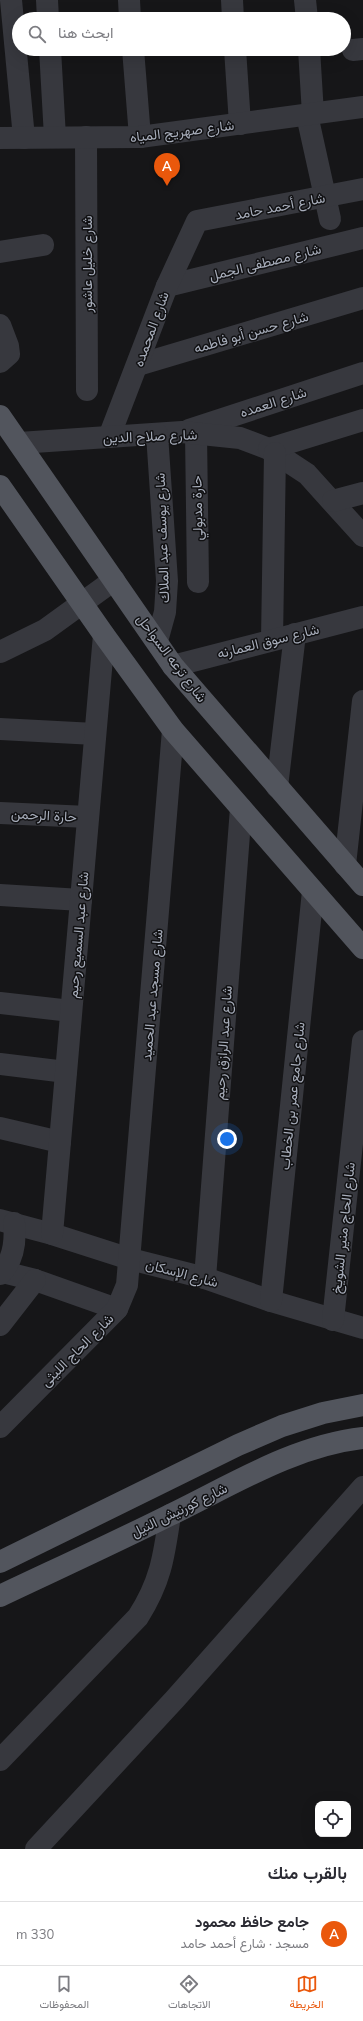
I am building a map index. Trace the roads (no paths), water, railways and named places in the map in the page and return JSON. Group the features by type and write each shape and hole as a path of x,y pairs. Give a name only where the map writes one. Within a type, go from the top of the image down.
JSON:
{"main road":[{"name":"شارع ترعه السواحل","path":"0,416 174,666 363,885"},
{"path":"0,486 104,635 173,730 363,948"},
{"path":"0,1562 238,1445 282,1426 323,1413 363,1405"},
{"name":"شارع كورنيش النيل","path":"0,1596 170,1515 284,1458 347,1440 363,1438"}],"street":[{"path":"11,0 12,12"},
{"path":"47,0 48,12"},
{"path":"129,0 130,12"},
{"path":"232,0 233,12"},
{"path":"306,0 307,12"},
{"path":"16,56 24,138"},
{"path":"50,56 55,137"},
{"path":"134,56 140,138"},
{"path":"235,56 240,124"},
{"path":"309,56 310,114 330,219"},
{"name":"شارع صهريج المياه","path":"0,138 140,138 363,107"},
{"name":"شارع خليل عاشور","path":"86,137 87,390"},
{"name":"شارع أحمد حامد","path":"196,221 325,198 363,189"},
{"name":"شارع المحمده","path":"109,437 138,365 167,286 196,221"},
{"name":"شارع مصطفى الجمل","path":"167,286 363,238"},
{"path":"0,252 42,245"},
{"name":"شارع حسن أبو فاطمه","path":"138,365 363,298"},
{"path":"0,325 8,346 8,354 0,362"},
{"name":"شارع العمده","path":"189,433 363,372"},
{"path":"272,640 272,451 363,420"},
{"name":"شارع صلاح الدين","path":"19,443 189,433 240,438 272,451 307,474 363,536"},
{"name":"حارة مدبولي","path":"189,433 198,582"},
{"name":"شارع يوسف عبد الملاك","path":"157,434 167,581 165,612 157,641"},
{"path":"333,501 363,494"},
{"path":"0,652 45,630 114,580"},
{"name":"شارع سوق العمارنه","path":"174,666 363,617"},
{"path":"277,787 295,634"},
{"name":"شارع عبد السميع رحيم","path":"52,1234 104,635"},
{"path":"345,865 359,782 363,701"},
{"path":"0,729 95,734"},
{"name":"شارع مسجد عبد الحميد","path":"130,1259 173,730"},
{"name":"شارع عبد الرازق رحيم","path":"205,1278 241,808"},
{"name":"حارة الرحمن","path":"0,813 88,817"},
{"name":"شارع جامع عمر بن الخطاب","path":"271,1301 313,891"},
{"path":"0,895 81,900"},
{"path":"0,1003 71,1011"},
{"name":"شارع الحاج منير الشويخ","path":"334,1320 363,1042"},
{"path":"0,1064 66,1072"},
{"path":"0,1128 60,1142"},
{"path":"7,1221 16,1236 10,1261 1,1273 35,1280 117,1309"},
{"name":"شارع الإسكان","path":"7,1221 130,1259 205,1278 271,1301 363,1328"},
{"name":"شارع الحاج الليثى","path":"0,1427 117,1309 127,1285 130,1259"},
{"path":"0,1325 35,1280"},
{"path":"36,1849 175,1699 363,1487"},
{"path":"0,1760 138,1617 152,1595 164,1558 170,1515"}],"place":[{"name":"جامع حافظ محمود","path":"167,186"}]}
